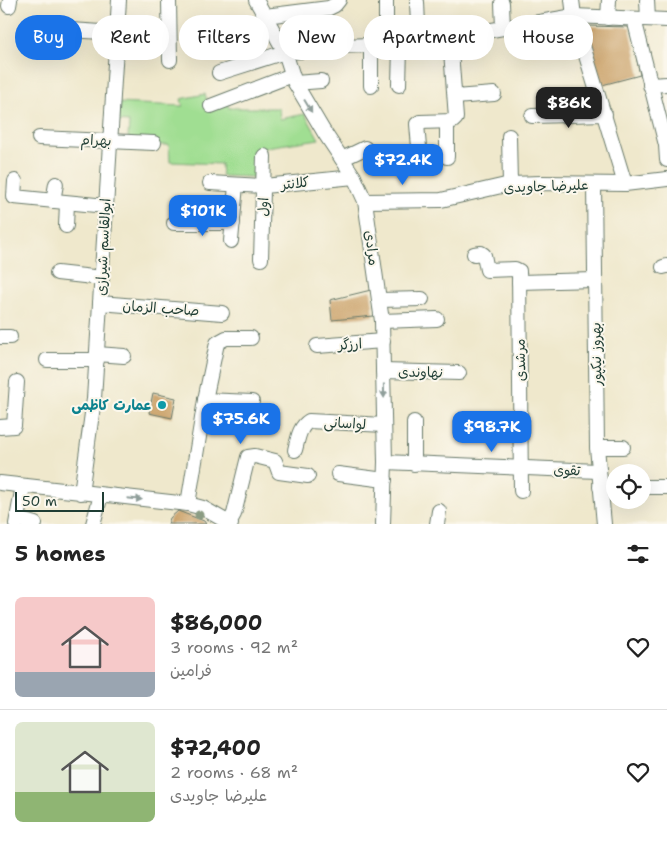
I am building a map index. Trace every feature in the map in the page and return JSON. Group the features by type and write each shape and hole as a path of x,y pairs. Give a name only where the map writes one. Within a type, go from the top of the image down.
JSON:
{"street":[{"name":"ابوالقاسم شیرازی","path":"118,15 119,0"},
{"path":"169,0 170,60"},
{"name":"مرادی","path":"256,0 264,15"},
{"path":"269,16 329,8 339,0"},
{"path":"386,0 388,15"},
{"path":"572,0 574,15"},
{"path":"608,18 609,0"},
{"path":"647,0 641,19 650,85 663,116 667,160"},
{"path":"417,2 418,15"},
{"path":"494,30 503,28 502,4"},
{"path":"593,17 667,20"},
{"name":"مرادی","path":"269,23 279,41"},
{"path":"219,73 279,54"},
{"name":"ابوالقاسم شیرازی","path":"82,492 94,399 114,60"},
{"name":"مرادی","path":"287,60 293,79 324,132 354,177 365,201 382,321 385,524"},
{"path":"370,86 371,60"},
{"path":"395,60 399,85"},
{"path":"420,159 417,124 420,122 453,122 456,118 452,60"},
{"path":"588,60 625,184"},
{"path":"211,106 293,79 321,81"},
{"path":"650,85 667,84"},
{"path":"455,97 494,94"},
{"path":"532,116 605,114"},
{"path":"447,122 447,157"},
{"path":"509,136 510,184"},
{"name":"بهرام","path":"38,138 154,143"},
{"path":"342,159 365,148"},
{"name":"اول","path":"261,259 264,156"},
{"name":"کلانتر","path":"210,183 264,186 354,177"},
{"name":"علیرضا جاویدی","path":"365,201 441,200 510,184 625,184 667,179"},
{"path":"15,182 14,197 106,206"},
{"path":"53,201 56,184"},
{"name":"بهروز نیکپور","path":"594,184 597,447 604,524"},
{"path":"231,241 236,185"},
{"path":"66,226 68,203"},
{"path":"174,223 233,223"},
{"path":"474,254 481,253 484,255 487,270 518,270 518,282 594,280"},
{"path":"57,274 102,278"},
{"name":"مرشدی","path":"518,282 522,468"},
{"path":"379,300 422,299"},
{"name":"صاحب الزمان","path":"100,303 222,313"},
{"path":"382,321 437,319"},
{"path":"188,504 205,400 217,343 226,338 251,338"},
{"name":"ارزگر","path":"318,346 383,341"},
{"path":"47,360 124,356"},
{"name":"نهاوندی","path":"383,371 459,373"},
{"path":"0,427 14,426 17,382"},
{"path":"205,400 252,402"},
{"name":"لواسانی","path":"296,450 301,430 309,421 384,425"},
{"path":"414,422 414,464"},
{"path":"597,447 623,447"},
{"path":"0,483 188,504 203,508 230,524 248,457 255,456 275,461 279,472 308,476"},
{"name":"تقوی","path":"385,462 598,471"},
{"path":"521,491 522,468"},
{"path":"338,474 385,480"},
{"path":"23,486 17,521 35,524"},
{"path":"600,487 606,487"},
{"path":"651,487 667,487"},
{"path":"93,524 101,495"}],"green space":[{"path":"205,94 209,108 226,101 229,108 279,108 280,119 305,114 319,139 260,148 260,165 255,165 254,177 222,176 221,164 170,162 169,145 156,145 128,138 129,122 115,121 117,103 183,106 181,99"}],"building":[{"path":"593,26 630,27 640,75 602,85 593,57"},
{"path":"371,290 374,316 332,320 330,300"},
{"name":"عمارت کاظمی","path":"153,393 176,398 172,418 149,413"},
{"path":"178,511 204,521 206,524 168,524 170,518"}],"place":[{"name":"عمارت کاظمی","path":"162,405"}]}
